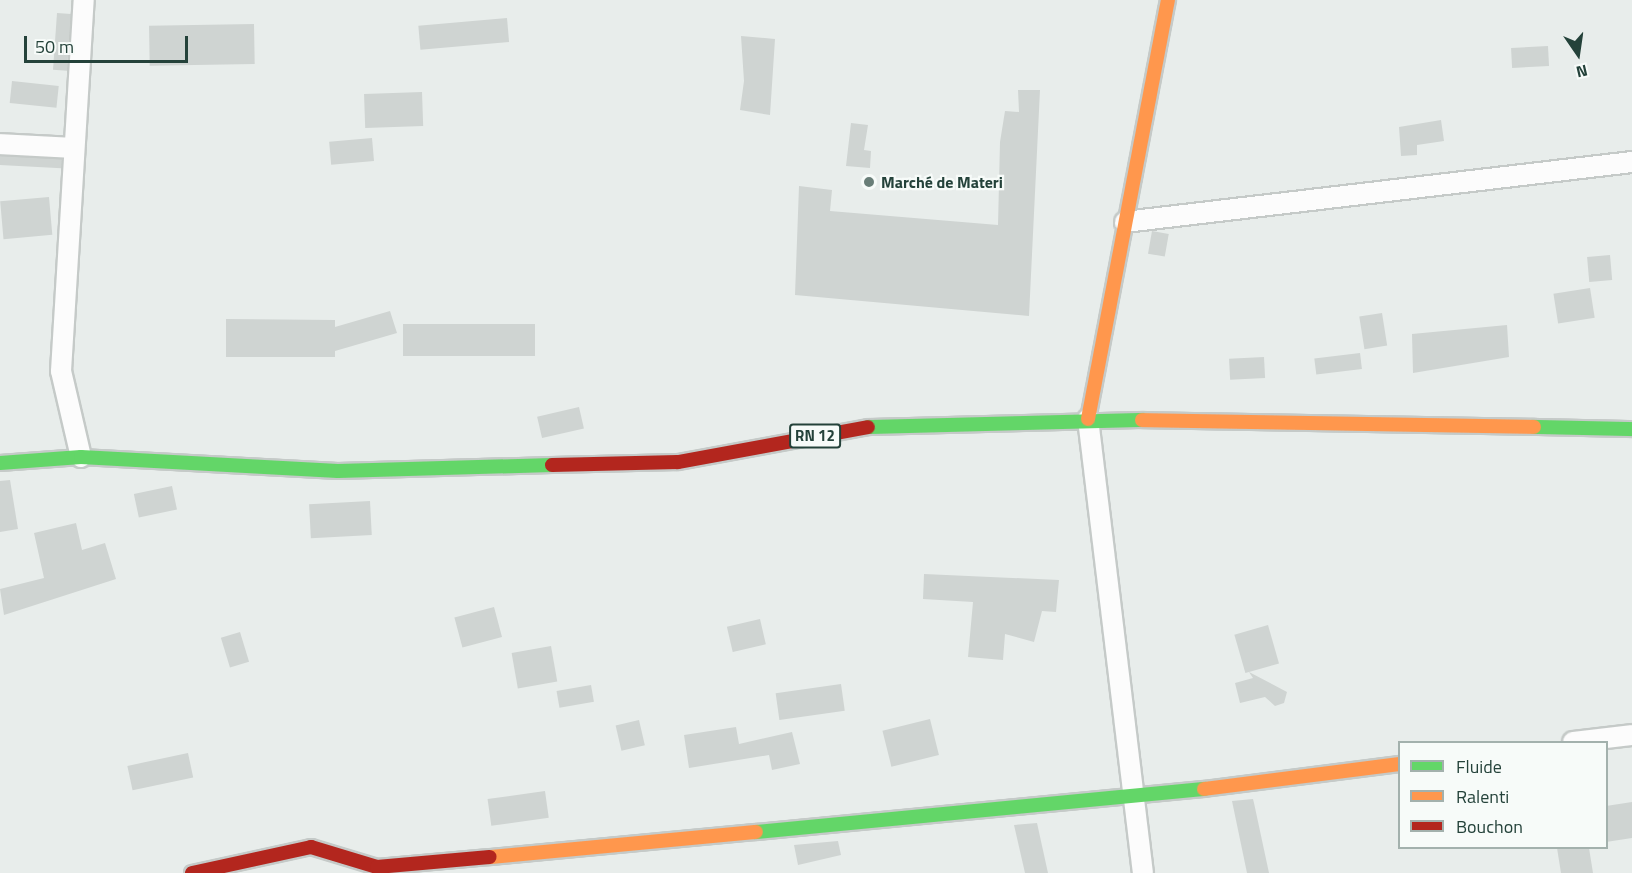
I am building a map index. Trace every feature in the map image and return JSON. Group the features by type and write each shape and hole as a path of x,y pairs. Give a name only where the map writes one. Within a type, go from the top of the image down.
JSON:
{"main road":[{"path":"1088,419 1168,0"},
{"name":"RN 12","path":"0,463 81,457 338,471 666,462 865,427 1088,419 1632,429"},
{"path":"192,873 311,847 377,867 1134,798 1398,765"}],"street":[{"path":"81,457 61,371 84,0"},
{"path":"0,144 74,148"},
{"path":"1125,222 1632,162"},
{"path":"1088,419 1143,873"},
{"path":"1581,741 1632,735"}],"building":[{"path":"57,13 71,14 67,71 53,70"},
{"path":"507,18 509,42 420,50 418,26"},
{"path":"254,24 255,64 150,66 149,26"},
{"path":"741,36 775,39 770,115 740,110 744,81"},
{"path":"1548,46 1549,66 1512,68 1511,48"},
{"path":"12,81 59,86 56,108 10,103"},
{"path":"1018,90 1040,90 1029,316 795,295 799,186 832,190 830,211 998,225 1000,142 1005,111 1019,112"},
{"path":"422,92 423,126 365,128 364,94"},
{"path":"1441,120 1444,141 1417,145 1417,155 1401,156 1399,127"},
{"path":"851,123 868,125 864,150 871,151 870,168 846,166"},
{"path":"372,138 374,161 331,165 329,142"},
{"path":"0,156 62,159 61,168 0,165"},
{"path":"49,197 52,235 3,239 0,201"},
{"path":"1152,231 1169,234 1165,257 1148,254"},
{"path":"1610,255 1612,280 1589,282 1587,257"},
{"path":"1590,288 1595,318 1558,323 1553,294"},
{"path":"390,311 397,333 335,351 335,357 226,357 226,319 335,320 335,327"},
{"path":"1382,313 1387,346 1364,349 1359,317"},
{"path":"403,324 535,324 535,356 403,356"},
{"path":"1507,325 1509,357 1413,373 1412,334"},
{"path":"1360,353 1362,369 1316,374 1314,359"},
{"path":"1264,357 1265,378 1230,380 1229,359"},
{"path":"579,407 584,428 542,438 537,417"},
{"path":"10,480 18,529 0,532 0,481"},
{"path":"172,486 177,509 139,518 134,494"},
{"path":"370,501 372,535 311,538 309,504"},
{"path":"76,523 82,550 105,543 116,579 4,615 0,589 44,578 34,533"},
{"path":"924,574 1059,580 1056,612 1042,611 1034,642 1005,634 1003,660 968,657 973,602 923,599"},
{"path":"494,607 502,637 462,648 454,618"},
{"path":"760,619 766,644 733,652 727,627"},
{"path":"1268,625 1279,663 1245,673 1234,635"},
{"path":"240,632 249,662 230,667 221,638"},
{"path":"551,646 557,681 518,688 512,653"},
{"path":"1249,672 1287,692 1284,703 1275,706 1265,697 1240,703 1235,683 1253,678"},
{"path":"841,684 845,711 779,720 776,693"},
{"path":"591,685 594,702 559,708 557,691"},
{"path":"930,719 939,755 891,767 882,731"},
{"path":"639,720 645,745 621,751 616,725"},
{"path":"736,727 739,744 792,732 800,764 772,770 769,755 689,768 684,735"},
{"path":"188,753 193,777 133,790 127,766"},
{"path":"545,791 549,818 491,826 488,799"},
{"path":"1253,799 1269,873 1247,873 1232,801"},
{"path":"1632,802 1632,838 1608,842 1608,806"},
{"path":"1037,823 1048,873 1025,873 1014,825"},
{"path":"838,841 841,855 798,865 794,845"},
{"path":"1557,849 1589,849 1593,873 1561,873"}],"traffic: fast":[{"path":"868,427 1142,420"},
{"path":"1534,427 1632,429"},
{"path":"0,463 81,457 338,471 552,465"},
{"path":"756,832 1204,789"}],"traffic: slow":[{"path":"1088,419 1168,0"},
{"path":"1142,420 1534,427"},
{"path":"1204,789 1398,764"},
{"path":"490,857 756,832"}],"traffic: jam":[{"path":"552,465 678,462 868,427"},
{"path":"192,873 311,847 377,867 490,857"}],"place":[{"name":"Marché de Materi","path":"869,182"}]}
